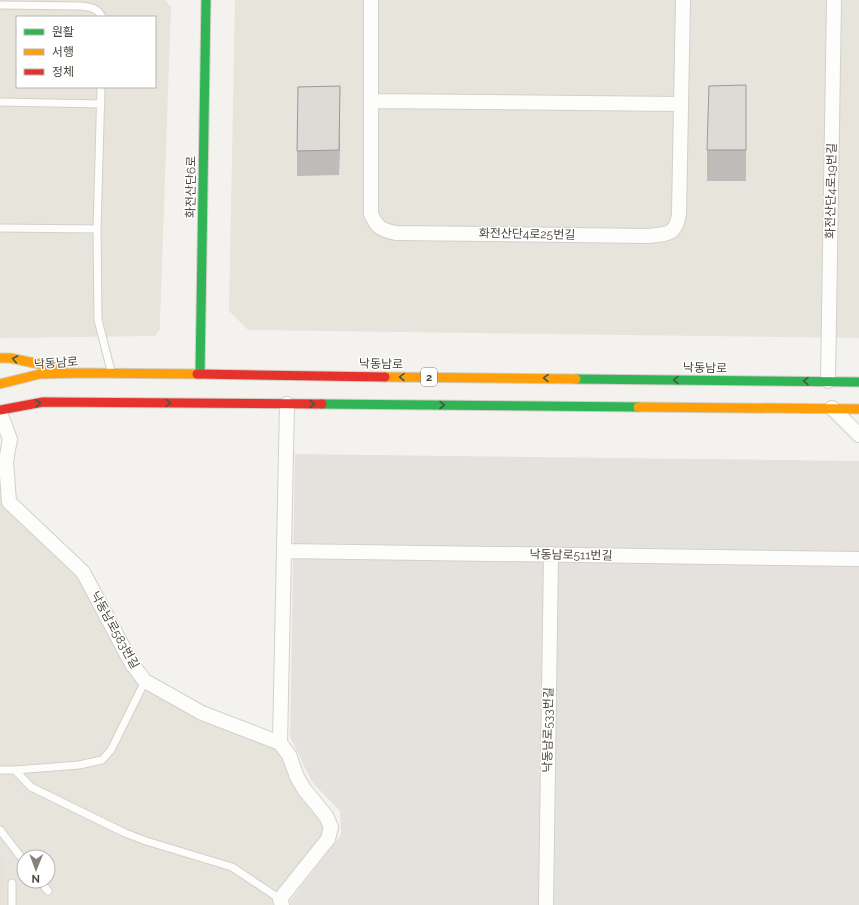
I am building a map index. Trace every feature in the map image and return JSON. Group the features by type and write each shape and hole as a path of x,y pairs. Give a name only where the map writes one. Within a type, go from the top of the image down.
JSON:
{"main road":[{"name":"화전산단6로","path":"200,374 206,0"},
{"path":"0,358 10,358 80,373"},
{"name":"낙동남로","path":"0,384 40,374 80,373 859,382"},
{"path":"0,410 43,402 859,409"}],"street":[{"name":"화전산단4로25번길","path":"371,0 371,214 375,224 387,231 396,233 633,236 666,234 673,231 678,223 680,214 682,0"},
{"name":"화전산단4로19번길","path":"828,382 834,0"},
{"path":"371,101 680,104"},
{"path":"281,902 328,839 331,827 326,816 304,789 289,756 280,743 287,404"},
{"path":"832,408 859,435"},
{"name":"낙동남로583번길","path":"0,413 10,439 6,462 9,502 83,572 132,664 145,681 202,713 280,743"},
{"name":"낙동남로511번길","path":"284,550 859,559"},
{"name":"낙동남로533번길","path":"546,905 551,554"}],"lane":[{"path":"0,5 81,6 99,11 102,16"},
{"path":"101,88 97,229 98,320 111,373"},
{"path":"0,102 101,104"},
{"path":"0,228 97,229"},
{"path":"0,770 79,765 102,760 111,750 145,681"},
{"path":"15,770 31,787 125,833 146,841 232,867 281,902"},
{"path":"0,830 16,851"},
{"path":"12,883 12,905"}],"shaded area":[{"path":"0,0 165,0 171,7 160,329 155,336 0,338"},
{"path":"235,0 859,0 859,338 248,330 229,311"},
{"path":"295,454 859,461 859,905 289,905 289,902 341,835 340,811 312,782 290,737"},
{"path":"0,471 5,506 80,577 128,669 277,746 325,828 322,841 277,892 273,905 4,905 4,856 0,857"},
{"path":"4,856 4,905 0,905 0,857"}],"building":[{"path":"746,85 746,150 707,150 709,86"},
{"path":"340,86 339,150 297,151 298,87"}],"traffic: fast":[{"path":"200,374 206,0"},
{"path":"576,379 859,382"},
{"path":"322,404 638,407"}],"traffic: slow":[{"path":"0,358 10,358 63,369"},
{"path":"0,384 40,374 197,374"},
{"path":"385,377 576,379"},
{"path":"638,407 859,409"}],"traffic: jam":[{"path":"197,374 385,377"},
{"path":"0,410 43,402 322,404"}]}
